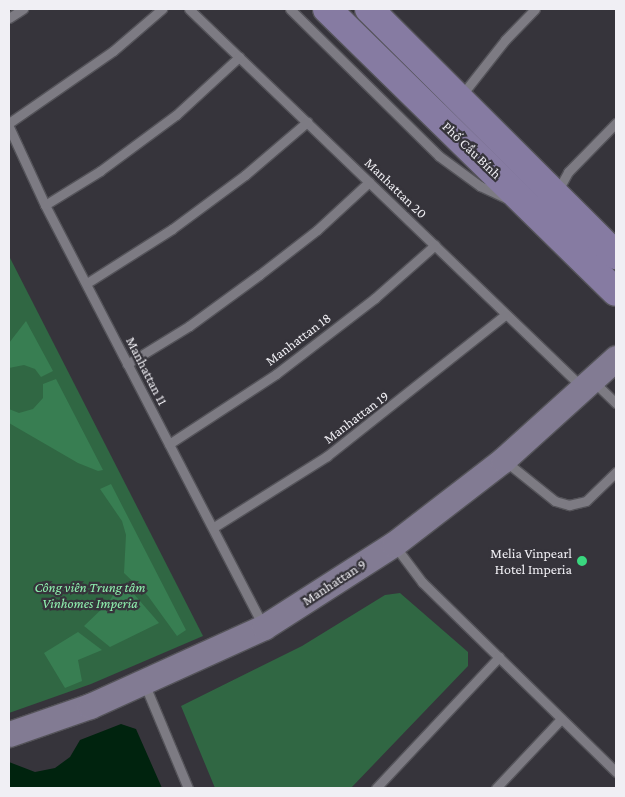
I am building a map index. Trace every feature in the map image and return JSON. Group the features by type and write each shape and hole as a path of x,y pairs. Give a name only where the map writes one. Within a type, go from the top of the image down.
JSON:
{"main road":[{"name":"Phố Cầu Bính","path":"369,9 459,98 546,203 616,292"},
{"name":"Phố Cầu Bính","path":"331,11 546,203 616,255"},
{"name":"Manhattan 9","path":"9,734 144,683 264,627 394,544 503,460 616,358"}],"lane":[{"path":"9,18 23,9"},
{"path":"9,125 113,51 162,9"},
{"name":"Manhattan 20","path":"189,9 435,245 505,315 587,384 616,403"},
{"path":"290,9 439,156 480,186 546,203 568,172 616,123"},
{"path":"459,98 505,40 535,9"},
{"path":"46,206 100,171 176,115 239,57"},
{"path":"87,283 179,224 245,175 307,122"},
{"name":"Manhattan 11","path":"9,125 46,206 214,527 264,627"},
{"path":"127,364 189,326 259,275 317,230 369,182"},
{"name":"Manhattan 18","path":"169,444 276,374 375,298 435,245"},
{"name":"Manhattan 19","path":"214,527 327,456 505,315"},
{"path":"503,460 555,501 569,504 586,502 616,472"},
{"path":"394,544 422,582 616,772"},
{"path":"376,788 499,657"},
{"path":"144,683 188,788"},
{"path":"496,788 561,719"}],"green space":[{"name":"Công viên Trung tâm Vinhomes Imperia","path":"9,256 203,636 91,684 9,713"},
{"path":"26,321 53,371 41,377 35,369 24,365 9,368 9,343"},
{"path":"56,379 103,470 98,471 78,463 9,423 9,409 19,413 33,409 43,398 43,384"},
{"path":"111,484 186,630 177,636 148,596 124,573 126,535 122,521 100,489"},
{"path":"120,583 133,593 159,623 110,647 84,626 109,602"},
{"path":"400,593 468,652 468,666 351,788 215,788 181,706 302,646 385,595"},
{"path":"78,632 102,650 78,660 82,681 65,688 44,653"}],"shaded area":[{"path":"121,724 136,729 162,788 9,788 9,762 35,772 55,768 70,757 80,740"}],"place":[{"name":"Melia Vinpearl Hotel Imperia","path":"582,561"}]}
